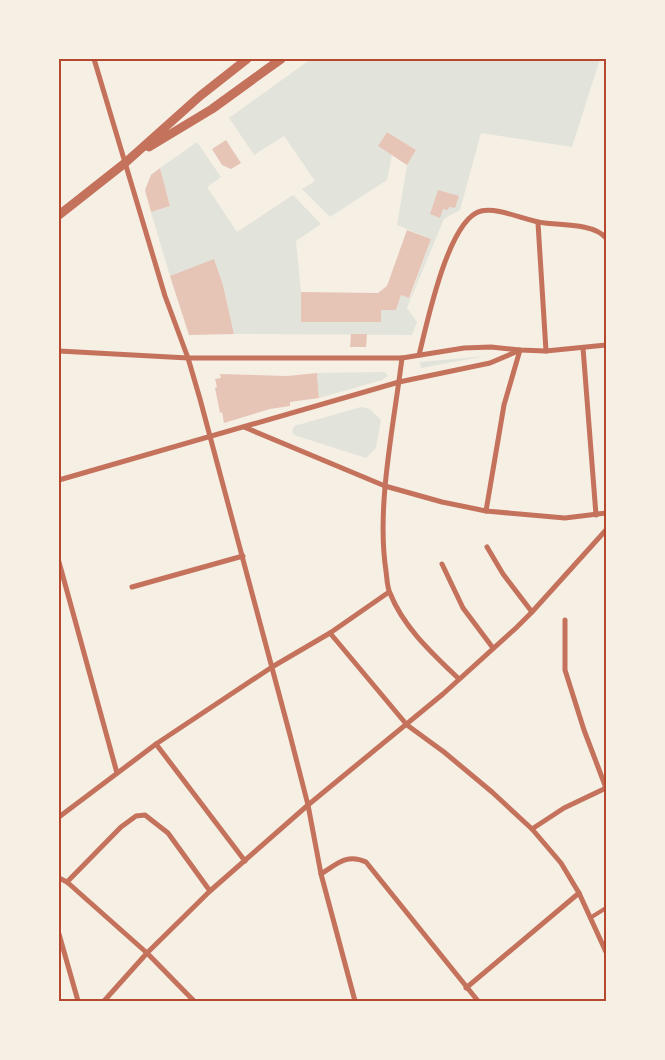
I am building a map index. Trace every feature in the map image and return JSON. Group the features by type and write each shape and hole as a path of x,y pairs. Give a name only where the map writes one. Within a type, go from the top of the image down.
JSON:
{"street":[{"path":"94,59 128,160 165,296 188,358 243,556 308,805 321,874 355,1001"},
{"path":"59,215 128,160 200,96 247,59"},
{"path":"128,160 212,109 281,59"},
{"path":"419,355 445,264 459,229 467,219 481,211 497,211 538,223 596,229 606,238"},
{"path":"538,223 546,351"},
{"path":"59,351 188,358 402,358 464,348 546,351 606,345"},
{"path":"583,348 596,515"},
{"path":"59,480 399,382 490,363 520,350"},
{"path":"486,511 504,405 520,350"},
{"path":"402,358 385,486 383,549 389,592 409,626 438,659 459,679"},
{"path":"244,427 385,486 442,502 486,511 565,518 606,513"},
{"path":"104,1001 147,953 210,892 308,805 407,725 532,612 606,530"},
{"path":"487,547 503,574 532,612"},
{"path":"132,587 243,556"},
{"path":"59,562 117,773"},
{"path":"442,564 463,608 493,648"},
{"path":"59,817 156,744 272,667 330,633 389,592"},
{"path":"532,829 564,808 606,788 584,730 565,670 565,620"},
{"path":"330,633 407,725 444,752 492,792 532,829 561,862 579,893 606,952"},
{"path":"156,744 245,861"},
{"path":"66,882 121,827 136,816 146,815 168,832 210,892"},
{"path":"321,874 344,859 359,858 366,862 478,1001"},
{"path":"59,878 147,953 194,1001"},
{"path":"466,988 579,893"},
{"path":"59,934 78,1001"}],"lane":[{"path":"590,918 606,908"}],"shaded area":[{"path":"311,59 600,59 572,147 481,133 460,210 444,219 407,308 417,322 412,335 234,334 223,285 214,260 170,276 151,212 170,206 160,168 197,142 221,177 207,187 237,232 293,195 321,224 296,241 301,292 381,310 396,309 401,295 410,298 431,239 397,225 407,165 416,150 387,132 378,146 392,155 387,180 330,217 302,189 315,181 284,136 254,155 229,118"},
{"path":"486,356 421,368 420,362"},
{"path":"385,372 388,376 382,380 319,398 317,373"},
{"path":"361,407 370,409 381,420 376,448 366,458 292,433 294,426"}],"building":[{"path":"387,132 416,150 407,165 378,146"},
{"path":"226,140 241,163 231,169 222,165 212,149"},
{"path":"160,168 170,206 151,212 145,190 151,175"},
{"path":"438,190 459,196 455,208 443,209 440,218 430,214"},
{"path":"407,230 431,239 409,298 401,295 396,310 381,310 381,322 301,322 301,292 378,293 387,286"},
{"path":"214,259 223,285 234,334 189,335 170,276"},
{"path":"351,334 367,334 366,347 350,347"},
{"path":"317,373 319,398 290,402 290,406 270,409 224,423 215,388 217,387 215,379 221,378 220,374 287,376"}]}
